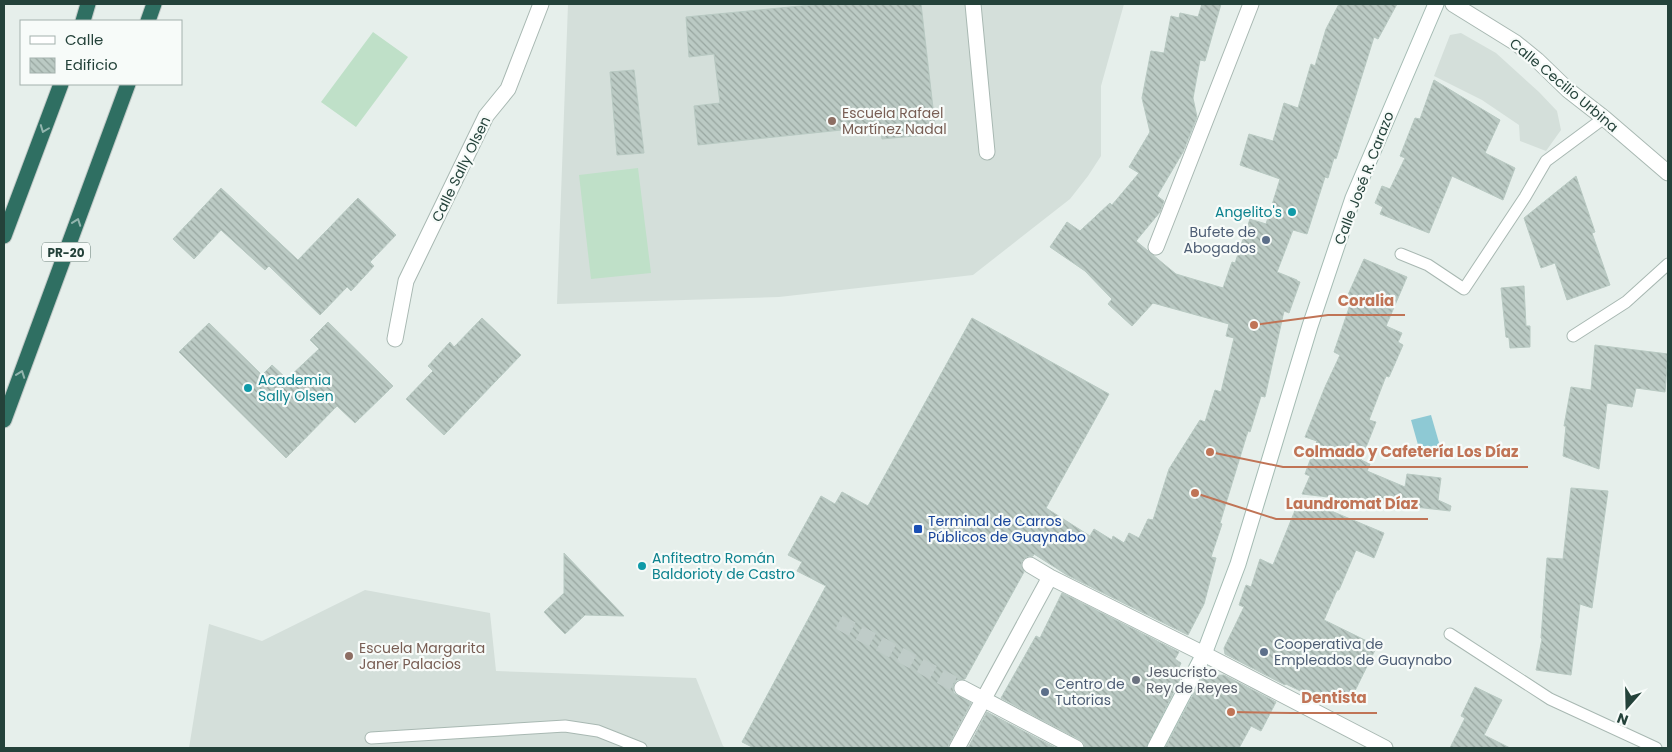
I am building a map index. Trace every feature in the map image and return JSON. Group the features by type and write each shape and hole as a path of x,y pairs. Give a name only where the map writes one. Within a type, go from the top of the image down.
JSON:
{"highway":[{"path":"83,20 88,4"},
{"path":"148,20 154,4"},
{"path":"4,236 61,85"},
{"name":"PR-20","path":"4,420 128,85"}],"street":[{"name":"Calle Sally Olsen","path":"395,339 406,281 486,116 508,89 541,4"},
{"path":"973,4 987,152"},
{"path":"1156,247 1251,4"},
{"name":"Calle José R. Carazo","path":"1155,748 1204,654 1238,564 1310,326 1352,198 1436,4"},
{"name":"Calle Cecilio Urbina","path":"1453,4 1516,43 1568,90 1668,173"},
{"path":"1030,565 1050,577 1385,748"},
{"path":"957,748 1050,577"},
{"path":"962,688 1076,748"}],"lane":[{"path":"1401,254 1428,265 1464,289 1546,161 1604,118"},
{"path":"1573,336 1626,302 1668,264"},
{"path":"1450,634 1550,699 1656,748"},
{"path":"371,738 565,726 598,731 642,748"}],"shaded area":[{"name":"Escuela Rafael Martínez Nadal","path":"568,4 1124,4 1101,86 1101,156 1070,199 973,275 779,297 557,304"},
{"path":"1461,33 1496,53 1557,111 1561,130 1546,151 1520,141 1519,125 1482,100 1434,76 1450,35"},
{"name":"Escuela Margarita Janer Palacios","path":"365,590 490,613 496,671 696,678 723,746 726,748 189,748 209,624 262,641"}],"green space":[{"path":"373,32 408,57 356,127 321,102"},
{"path":"638,168 651,273 591,279 579,175"}],"water":[{"path":"1431,415 1440,446 1420,452 1411,420"}],"building":[{"path":"821,4 921,4 936,134 882,139 880,126 698,145 694,106 720,103 714,54 689,57 686,17"},
{"path":"1202,4 1221,4 1205,61 1200,60 1193,98 1197,117 1183,152 1157,196 1164,201 1160,212 1136,241 1176,274 1223,288 1232,262 1235,263 1250,219 1266,224 1280,179 1240,165 1249,134 1273,141 1284,103 1298,108 1311,64 1315,66 1326,29 1339,4 1397,4 1378,39 1374,37 1336,159 1334,158 1328,178 1325,177 1307,234 1293,230 1277,272 1300,282 1289,313 1284,311 1265,397 1261,396 1250,432 1248,431 1220,523 1222,524 1211,557 1216,558 1204,604 1188,635 1067,575 1034,554 1022,561 1021,565 1024,572 965,679 957,680 954,684 954,693 971,703 948,748 754,748 742,742 826,586 797,571 802,562 788,555 821,496 835,504 842,492 868,506 972,318 1109,394 1046,508 1090,536 1094,529 1112,540 1113,536 1124,543 1129,533 1139,538 1148,519 1153,520 1169,469 1200,420 1205,422 1215,390 1221,392 1234,338 1226,336 1229,324 1153,303 1132,326 1108,304 1112,299 1085,271 1050,247 1067,222 1080,231 1110,203 1112,205 1139,173 1129,167 1150,132 1142,98 1151,51 1164,53 1171,16 1179,18 1180,13 1198,17"},
{"path":"634,70 644,153 617,155 610,72"},
{"path":"1434,80 1500,120 1485,153 1515,168 1503,200 1452,176 1429,233 1380,214 1383,207 1375,203 1382,186 1390,189 1405,158 1400,156 1415,118 1420,119"},
{"path":"1576,176 1595,232 1592,233 1610,285 1567,300 1555,263 1541,268 1524,218"},
{"path":"221,188 298,260 358,198 396,235 370,262 374,266 351,291 347,287 320,315 269,266 265,270 221,230 194,259 173,239"},
{"path":"1364,259 1407,277 1386,326 1402,333 1398,342 1403,345 1389,377 1386,376 1369,420 1376,422 1361,460 1370,464 1367,471 1405,487 1407,474 1441,478 1438,500 1451,506 1450,511 1302,494 1310,476 1305,474 1317,441 1305,437 1340,355 1334,352 1352,299 1347,297"},
{"path":"1524,286 1526,326 1530,326 1530,347 1510,348 1509,338 1506,337 1501,288"},
{"path":"482,318 521,355 444,435 406,399 433,371 428,366 450,342 454,347"},
{"path":"328,322 393,386 355,423 337,406 286,458 179,352 209,323 262,375 272,365 287,379 319,349 310,340"},
{"path":"1595,345 1668,354 1665,392 1636,388 1632,407 1607,403 1599,469 1563,456 1566,426 1564,426 1571,387 1591,390"},
{"path":"1571,488 1608,491 1592,608 1580,604 1571,675 1536,670 1542,639 1547,558 1563,559"},
{"path":"1300,498 1384,533 1374,558 1356,550 1324,620 1377,646 1348,705 1325,694 1321,701 1225,654 1224,648 1244,607 1239,605 1246,585 1251,587 1260,559 1273,565"},
{"path":"564,553 624,616 585,615 565,634 559,628 544,612 564,593"},
{"path":"1062,593 1179,652 1175,659 1181,663 1174,678 1181,677 1146,748 1085,748 1084,743 1080,740 1001,698 1036,636 1040,638"},
{"path":"1224,675 1276,702 1261,731 1251,726 1239,748 1165,748 1203,676"},
{"path":"1475,687 1502,700 1484,735 1510,748 1450,748 1465,718 1461,716"},
{"path":"987,712 1056,748 968,748"}],"tunnel":[{"path":"839,622 962,688"}],"place":[{"name":"Escuela Rafael Martínez Nadal","path":"832,121"},
{"name":"Angelito's","path":"1292,212"},
{"name":"Bufete de Abogados","path":"1266,240"},
{"name":"Coralia","path":"1254,325"},
{"name":"Academia Sally Olsen","path":"248,388"},
{"name":"Colmado y Cafetería Los Díaz","path":"1210,452"},
{"name":"Laundromat Díaz","path":"1195,493"},
{"name":"Terminal de Carros Públicos de Guaynabo","path":"918,529"},
{"name":"Anfiteatro Román Baldorioty de Castro","path":"642,566"},
{"name":"Cooperativa de Empleados de Guaynabo","path":"1264,652"},
{"name":"Escuela Margarita Janer Palacios","path":"349,656"},
{"name":"Jesucristo Rey de Reyes","path":"1136,680"},
{"name":"Centro de Tutorias","path":"1045,692"},
{"name":"Dentista","path":"1231,712"}]}
